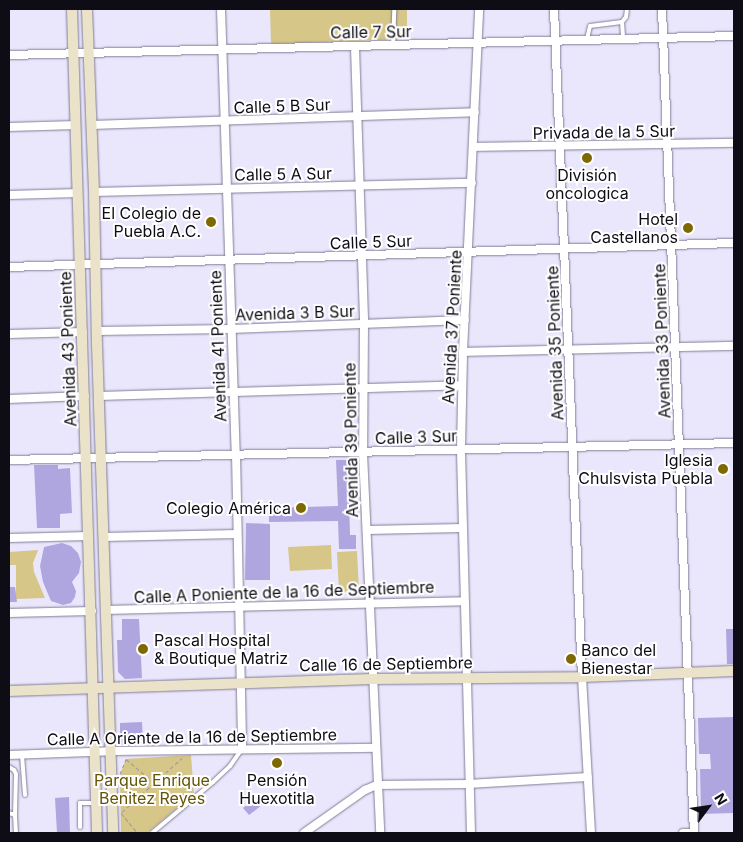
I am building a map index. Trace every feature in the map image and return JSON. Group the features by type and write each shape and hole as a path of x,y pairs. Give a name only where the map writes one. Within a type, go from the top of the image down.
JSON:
{"main road":[{"name":"Avenida 43 Poniente","path":"72,9 92,611 97,833"},
{"name":"Avenida 43 Poniente","path":"87,9 113,833"},
{"name":"Calle 16 de Septiembre","path":"9,692 372,679 582,677 734,671"}],"street":[{"name":"Avenida 41 Poniente","path":"221,9 236,454 242,749"},
{"name":"Avenida 37 Poniente","path":"471,833 468,784 461,449 463,352 472,183 478,9"},
{"name":"Avenida 35 Poniente","path":"554,9 582,677 591,833"},
{"name":"Avenida 33 Poniente","path":"662,9 694,833"},
{"name":"Calle 7 Sur","path":"9,56 734,36"},
{"name":"Avenida 39 Poniente","path":"355,46 364,324 363,453 380,833"},
{"name":"Calle 5 B Sur","path":"91,125 224,122 475,112"},
{"path":"9,127 76,125"},
{"name":"Privada de la 5 Sur","path":"473,147 734,143"},
{"name":"Calle 5 A Sur","path":"94,192 472,183"},
{"path":"9,195 78,193"},
{"name":"Calle 5 Sur","path":"9,267 362,257 469,251 565,250 734,243"},
{"name":"Avenida 3 B Sur","path":"97,331 231,329 465,320"},
{"path":"9,334 83,332"},
{"path":"463,352 734,346"},
{"path":"99,396 462,385"},
{"path":"9,399 85,396"},
{"name":"Calle 3 Sur","path":"9,460 734,443"},
{"path":"367,530 462,528"},
{"path":"104,537 237,534"},
{"path":"9,538 89,536"},
{"name":"Calle A Poniente de la 16 de Septiembre","path":"105,610 464,601"},
{"path":"9,613 92,611"},
{"name":"Calle A Oriente de la 16 de Septiembre","path":"9,755 110,751 376,748"},
{"path":"304,833 365,790 377,785 468,784 588,777"},
{"path":"683,833 694,833"}],"lane":[{"path":"392,46 394,9"},
{"path":"623,40 622,22 626,16 627,9"},
{"path":"587,41 587,30 590,26 622,22"},
{"path":"152,833 218,778 242,749"},
{"path":"22,754 25,794"},
{"path":"9,767 14,770 16,833"},
{"path":"9,783 15,786"},
{"path":"80,827 80,803 96,803"},
{"path":"9,813 15,815"}],"path":[{"path":"121,813 185,756"},
{"path":"120,775 126,760 181,805"},
{"path":"121,803 121,813 138,833"}],"green space":[{"path":"270,9 407,9 407,39 271,44"},
{"path":"331,545 332,569 290,571 288,547"},
{"path":"38,550 33,563 34,572 45,598 16,599 16,565 10,565 9,552"},
{"path":"357,551 359,591 339,592 337,552"},
{"name":"Parque Enrique Benitez Reyes","path":"191,755 194,794 147,833 121,833 120,775 126,759"}],"building":[{"path":"336,460 348,460 350,535 356,535 356,549 339,549 338,521 269,522 269,508 338,506"},
{"path":"34,465 58,465 58,469 70,468 72,513 60,514 60,528 37,528"},
{"path":"246,523 270,524 270,580 245,580"},
{"path":"62,543 71,546 78,553 81,562 79,573 72,582 76,591 75,597 71,603 63,605 51,601 43,582 40,566 44,547"},
{"path":"9,587 15,587 17,602 9,602"},
{"path":"122,619 139,619 142,678 125,679 118,672 117,640 122,640"},
{"path":"726,629 734,629 734,664 727,664"},
{"path":"734,717 734,813 701,814 700,769 711,769 710,754 699,754 698,718"},
{"path":"142,722 143,745 120,745 120,723"},
{"path":"260,794 266,802 249,815 243,808"},
{"path":"69,797 70,833 57,833 55,798"}],"place":[{"name":"División oncologica","path":"587,158"},
{"name":"El Colegio de Puebla A.C.","path":"211,222"},
{"name":"Hotel Castellanos","path":"688,228"},
{"name":"Iglesia Chulsvista Puebla","path":"723,469"},
{"name":"Colegio América","path":"301,508"},
{"name":"Pascal Hospital & Boutique Matriz","path":"143,649"},
{"name":"Banco del Bienestar","path":"571,659"},
{"name":"Pensión Huexotitla","path":"277,763"}]}
